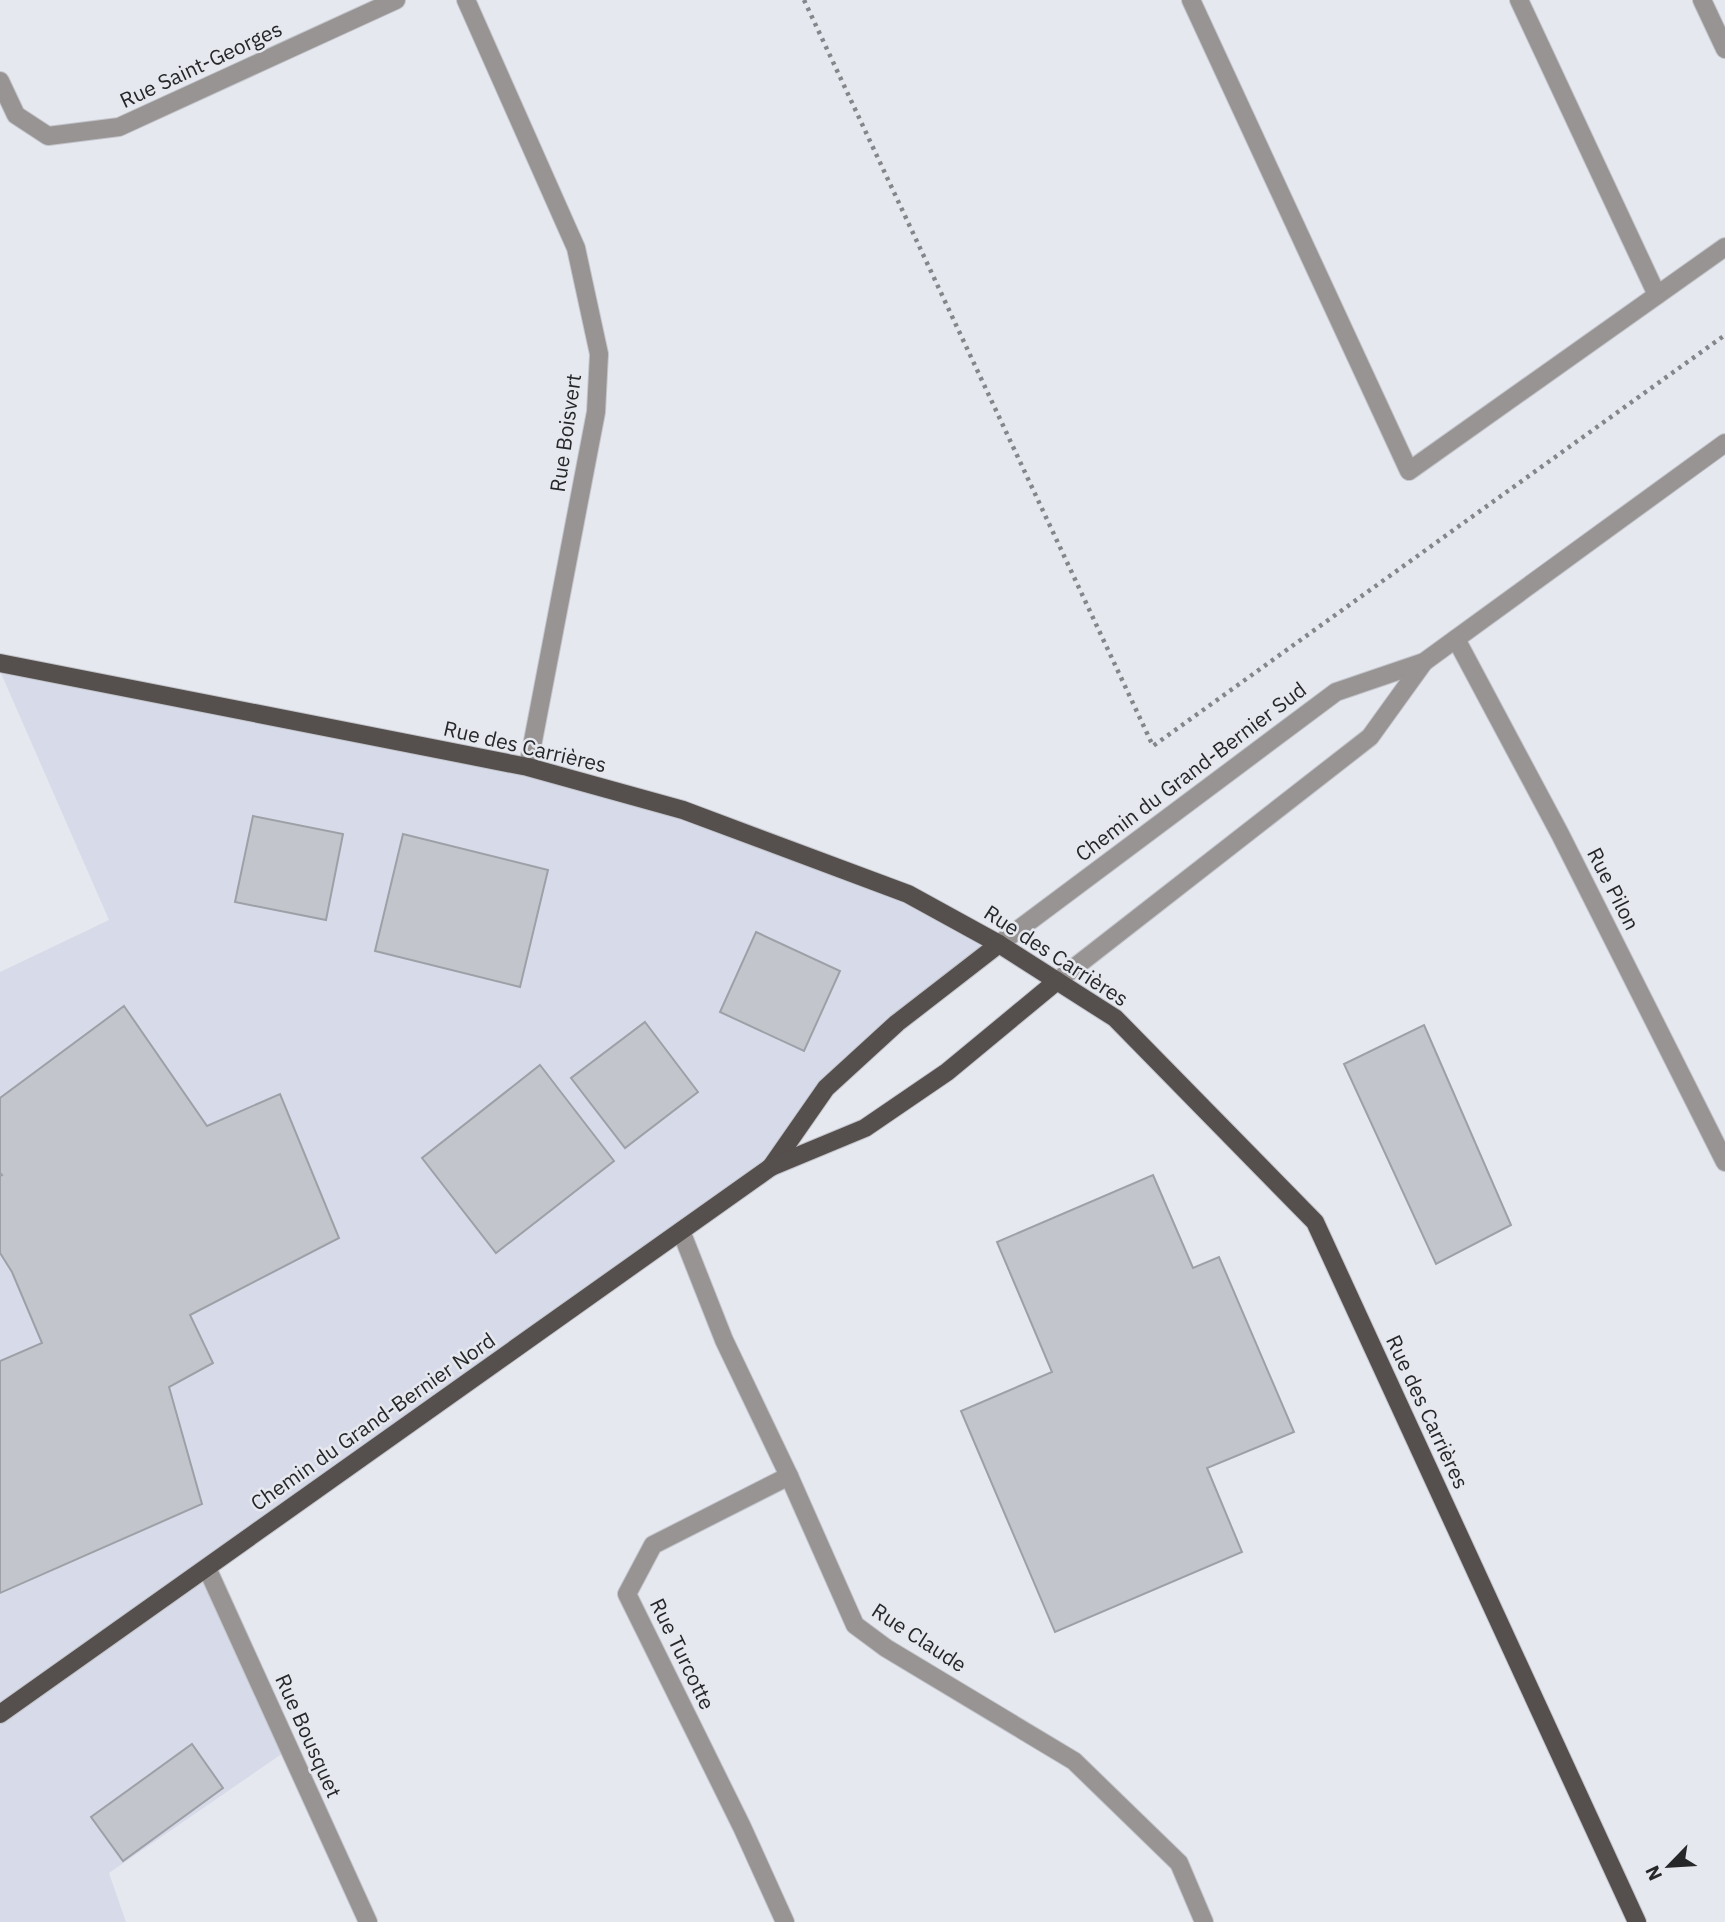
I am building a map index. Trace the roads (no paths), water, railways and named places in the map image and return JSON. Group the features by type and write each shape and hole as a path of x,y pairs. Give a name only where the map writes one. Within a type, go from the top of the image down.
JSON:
{"main road":[{"name":"Rue des Carrières","path":"0,663 528,767 683,810 921,901 999,944 1115,1018 1315,1222 1637,1922"},
{"name":"Chemin du Grand-Bernier Nord","path":"771,1167 820,1094 897,1023 999,944"},
{"name":"Chemin du Grand-Bernier Nord","path":"0,1714 771,1167 865,1128 947,1072 1057,981"}],"street":[{"name":"Rue Saint-Georges","path":"0,82 16,115 48,136 119,127 397,0"},
{"name":"Rue Boisvert","path":"466,0 576,248 599,354 596,412 528,767"},
{"path":"1191,0 1409,471 1725,247"},
{"path":"1519,0 1657,295"},
{"path":"1702,0 1725,49"},
{"name":"Chemin du Grand-Bernier Sud","path":"999,944 1336,692 1424,662 1725,443"},
{"name":"Rue Pilon","path":"1456,639 1560,834 1725,1162"},
{"name":"Chemin du Grand-Bernier Sud","path":"1057,981 1370,737 1424,662"},
{"name":"Rue Claude","path":"681,1231 724,1340 789,1476 855,1625 886,1648 1074,1761 1179,1863 1204,1922"},
{"name":"Rue Turcotte","path":"785,1922 742,1827 627,1594 653,1545 789,1476"},
{"name":"Rue Bousquet","path":"207,1568 368,1922"}]}
